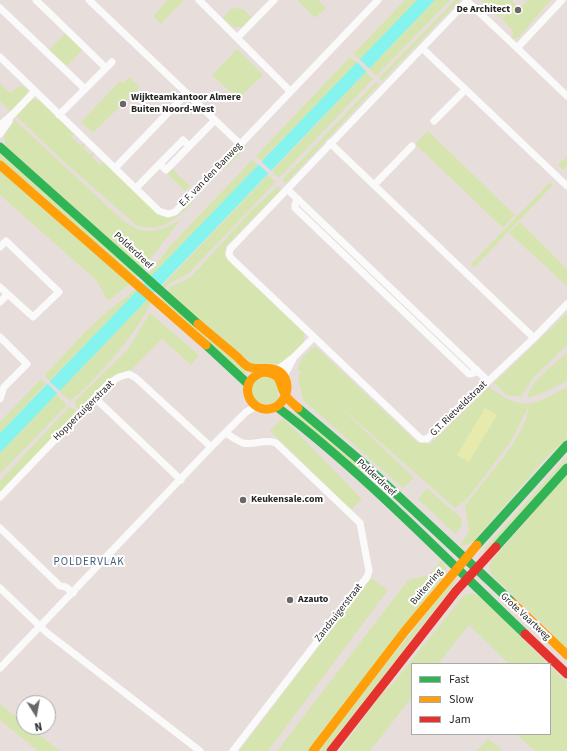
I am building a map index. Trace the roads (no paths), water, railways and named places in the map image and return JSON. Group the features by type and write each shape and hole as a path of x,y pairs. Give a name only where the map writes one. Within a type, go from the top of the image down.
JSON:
{"main road":[{"name":"Polderdreef","path":"0,147 51,190 170,300 249,367 269,367 278,373"},
{"path":"0,165 126,277 193,333 247,383"},
{"path":"266,371 278,373 283,393 286,396 276,407 269,409 254,404 247,393 247,383 258,372 266,371"},
{"name":"Polderdreef","path":"286,396 476,567"},
{"name":"Polderdreef","path":"276,407 307,430 355,472 456,570 468,578"},
{"name":"Buitenring","path":"312,751 405,631 466,558 567,445"},
{"path":"331,751 476,567 567,468"},
{"name":"Grote Vaartweg","path":"476,567 567,655"},
{"name":"Grote Vaartweg","path":"468,578 567,674"}],"street":[{"path":"36,0 106,68"},
{"path":"89,0 240,144"},
{"path":"198,0 290,91"},
{"path":"237,38 274,0"},
{"name":"E.F. van den Banweg","path":"0,57 162,213 173,213 378,0"},
{"path":"517,48 562,0"},
{"path":"488,381 288,190 330,143 467,2 567,96"},
{"path":"0,8 84,89"},
{"path":"422,48 567,186"},
{"path":"59,115 112,62"},
{"path":"0,125 12,115 35,90"},
{"path":"434,121 465,90"},
{"path":"115,168 187,94"},
{"path":"0,134 12,115"},
{"path":"160,164 166,170 214,120"},
{"path":"136,188 183,140 189,146"},
{"path":"330,143 534,338"},
{"path":"374,185 412,146"},
{"path":"176,147 182,153"},
{"path":"169,155 175,161"},
{"name":"G.T. Rietveldstraat","path":"288,190 230,249 229,254 231,258 313,338 421,439 427,439 534,338 567,304"},
{"path":"0,247 6,241 59,292 33,318 0,287"},
{"path":"0,302 7,295"},
{"path":"0,337 27,364 4,387 0,399"},
{"path":"278,373 313,338"},
{"name":"Hopperzuigerstraat","path":"0,497 108,384 119,377 129,374 136,378 211,447"},
{"path":"95,398 181,480"},
{"path":"0,668 254,404"},
{"name":"Zandzuigerstraat","path":"226,433 245,444 258,441 276,442 360,523 368,571 367,577 233,751"},
{"path":"0,528 60,586 66,587 73,593"},
{"path":"0,588 40,627 200,751"}],"water":[{"path":"417,0 435,0 0,453 0,433"}],"place":[{"name":"De Architect","path":"518,10"},
{"name":"Wijkteamkantoor Almere Buiten Noord-West","path":"123,104"},
{"name":"Keukensale.com","path":"243,500"},
{"name":"Azauto","path":"290,600"}],"district":[{"name":"POLDERVLAK","path":"89,563"}]}
